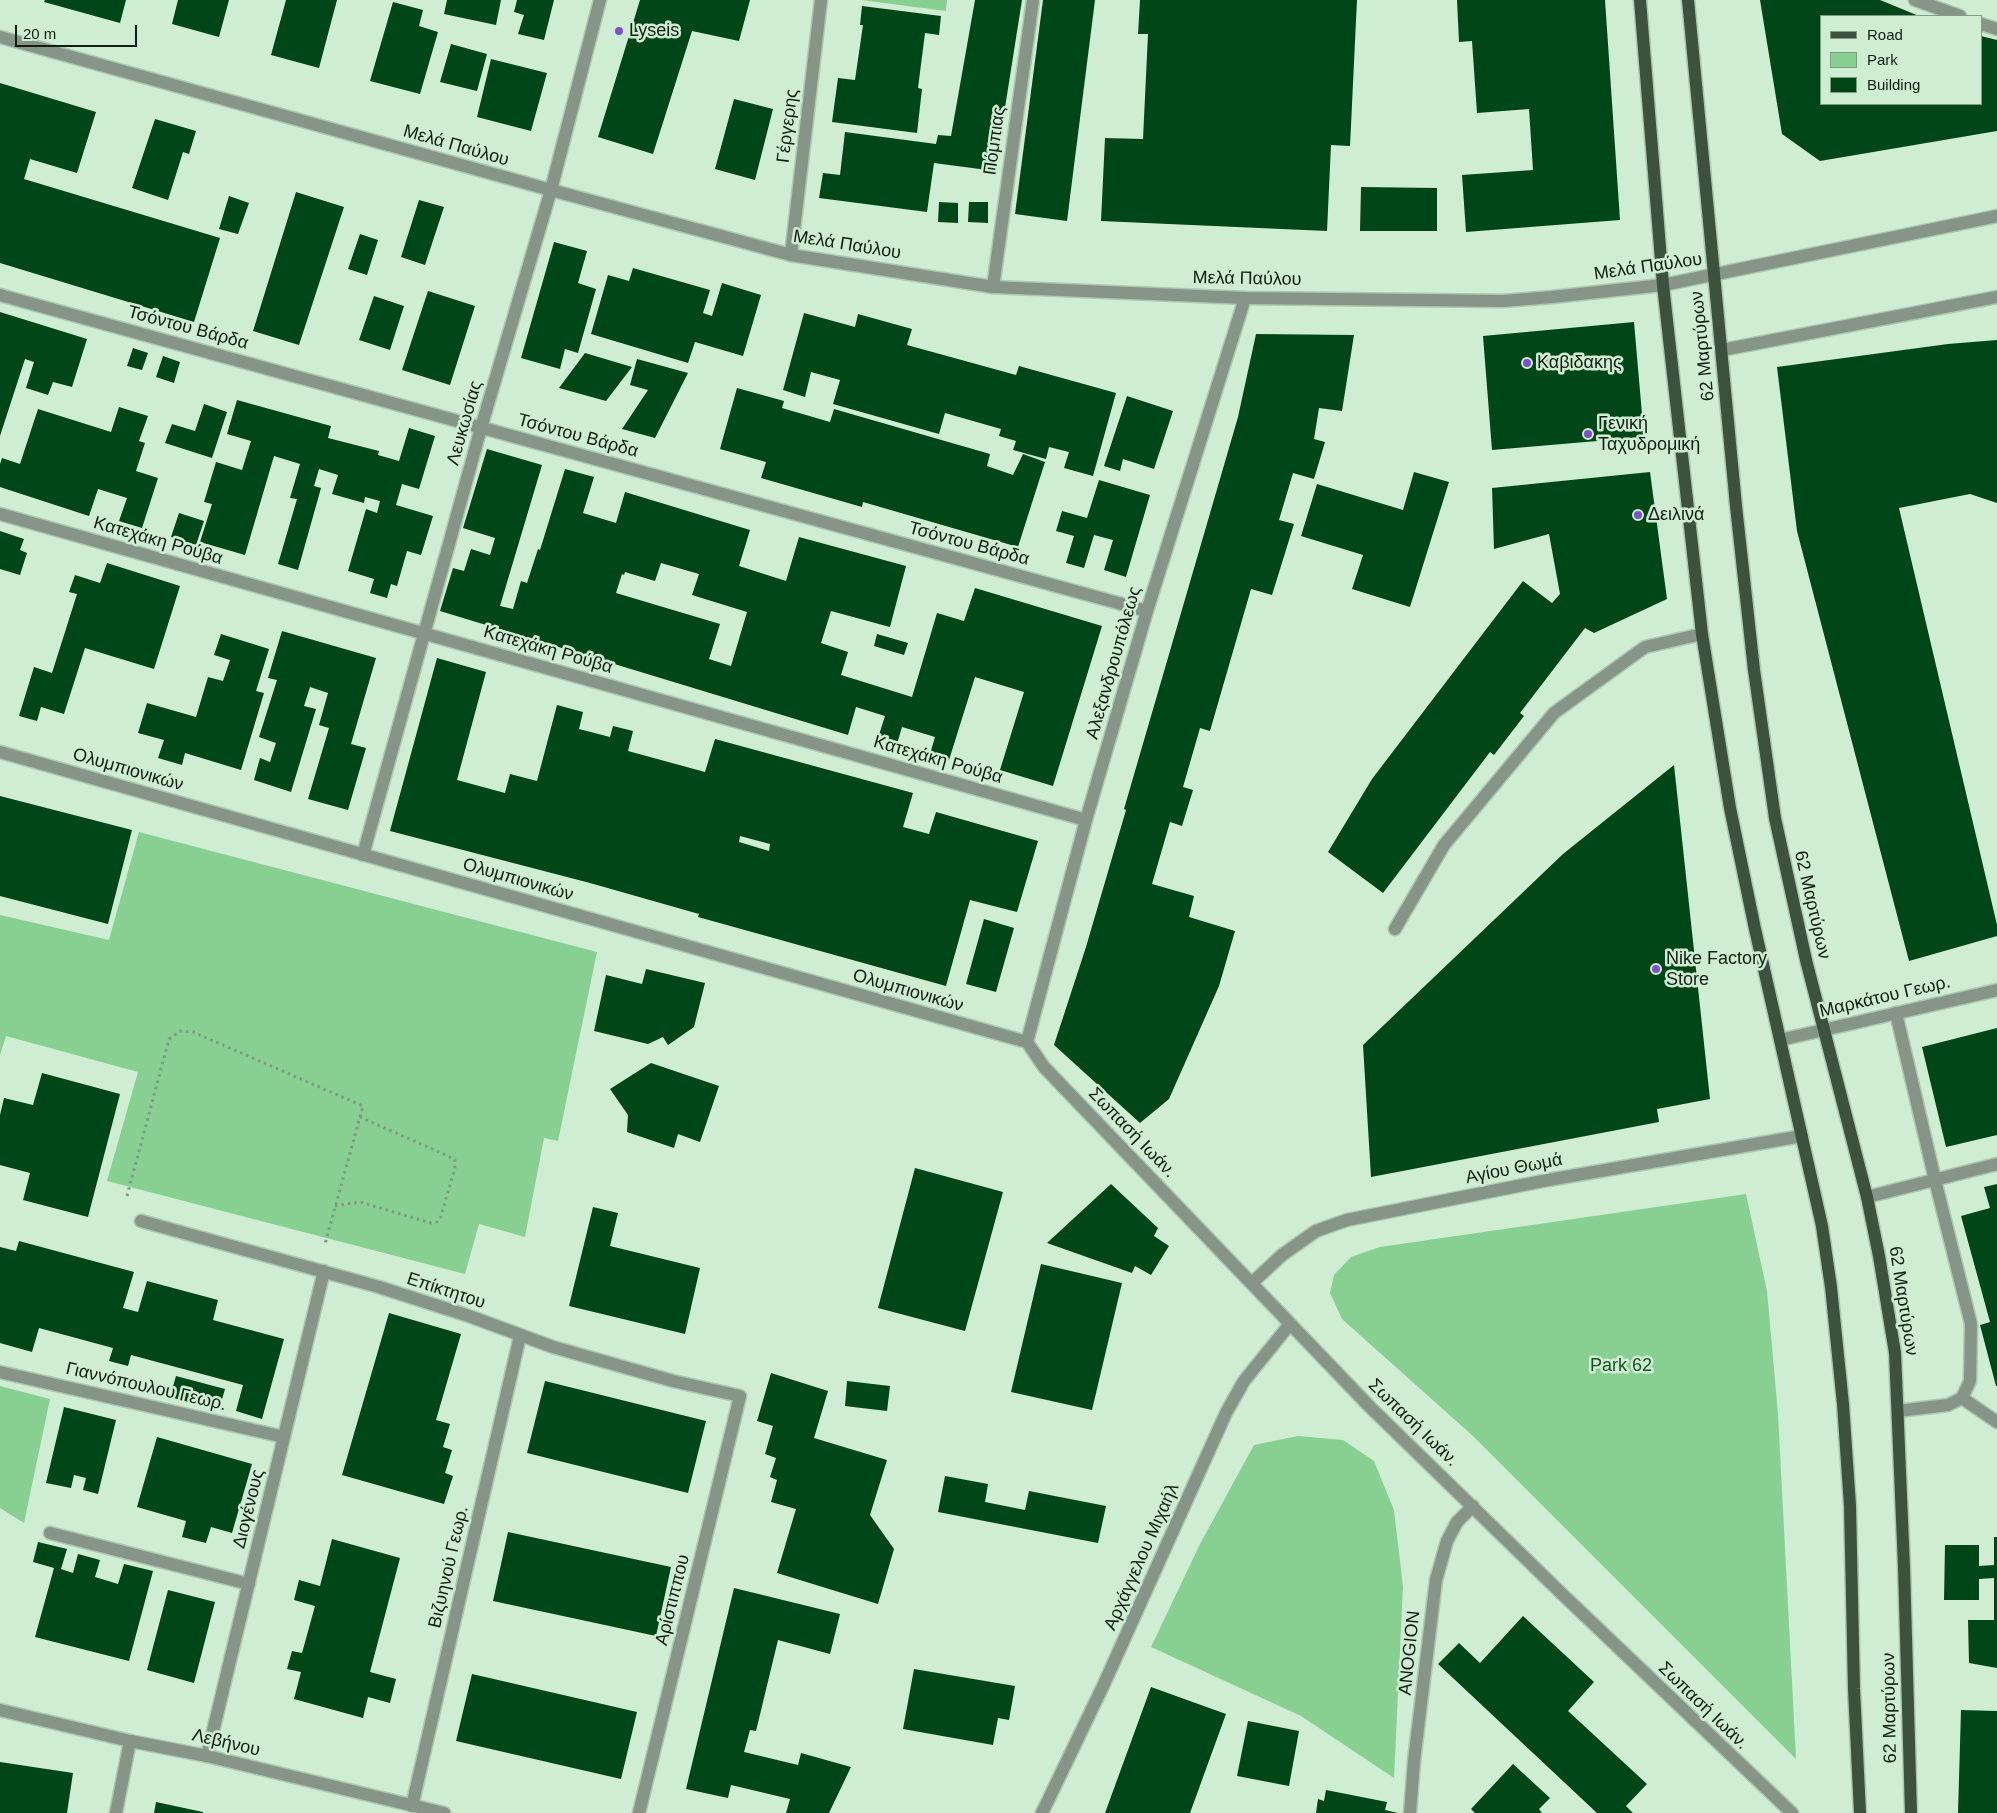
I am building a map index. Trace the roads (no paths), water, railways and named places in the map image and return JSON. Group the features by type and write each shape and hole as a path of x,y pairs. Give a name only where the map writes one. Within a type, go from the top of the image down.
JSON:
{"main road":[{"name":"62 Μαρτύρων","path":"1640,0 1663,285 1702,634 1730,808 1822,1226 1831,1287 1843,1404 1850,1506 1854,1690 1860,1813"},
{"name":"62 Μαρτύρων","path":"1688,0 1753,661 1774,809 1797,920 1867,1197 1895,1353 1904,1567 1911,1813"}],"street":[{"name":"Λευκωσίας","path":"363,855 481,428 551,190 600,0"},
{"name":"Γέργερης","path":"791,255 820,0"},
{"name":"Πόμπιας","path":"992,287 1033,0"},
{"path":"1915,0 1957,15"},
{"path":"1982,24 1997,29"},
{"name":"Μελά Παύλου","path":"0,37 791,255 992,287 1245,298 1503,300 1562,296 1663,285 1997,216"},
{"name":"Τσόντου Βάρδα","path":"0,295 1147,611"},
{"path":"1722,350 1997,297"},
{"name":"Αλεξανδρουπόλεως","path":"1027,1042 1086,820 1147,611 1245,298"},
{"name":"Κατεχάκη Ρούβα","path":"0,514 1086,820"},
{"path":"1395,929 1444,845 1554,714 1645,647 1702,634"},
{"name":"Ολυμπιονικών","path":"0,752 1027,1042"},
{"name":"Μαρκάτου Γεωρ.","path":"1780,1040 1997,990"},
{"path":"1896,1013 1971,1324 1970,1381 1962,1398 1948,1405 1898,1411"},
{"name":"Σωπασή Ιωάν.","path":"1027,1042 1044,1067 1370,1407 1697,1724 1792,1813"},
{"name":"Αγίου Θωμά","path":"1252,1283 1282,1255 1316,1230 1347,1220 1548,1180 1802,1136"},
{"path":"1867,1197 1997,1164"},
{"name":"Επίκτητου","path":"141,1221 324,1271 469,1316 553,1347 673,1381 740,1396"},
{"name":"Διογένους","path":"207,1756 324,1271"},
{"name":"Αρχάγγελου Μιχαήλ","path":"1042,1813 1104,1684 1226,1413 1244,1381 1290,1324"},
{"name":"Βιζυηνού Γεωρ.","path":"412,1806 520,1336"},
{"name":"Γιαννόπουλου Γεωρ.","path":"0,1372 284,1437"},
{"name":"Αρίστιππου","path":"639,1813 740,1396"},
{"path":"1962,1398 1997,1422"},
{"name":"ANOGION","path":"1410,1813 1414,1761 1436,1580 1448,1541 1457,1522 1473,1506"},
{"path":"50,1533 249,1584"},
{"name":"Λεβήνου","path":"0,1710 130,1741 207,1756 444,1813"},
{"path":"116,1813 130,1741"}],"place":[{"name":"Lyseis","path":"619,31"},
{"name":"Καβιδακης","path":"1527,363"},
{"name":"Γενική Ταχυδρομική","path":"1588,434"},
{"name":"Δειλινά","path":"1638,515"},
{"name":"Nike Factory Store","path":"1656,969"}],"park label":[{"name":"Park 62","path":"1621,1366"}]}
